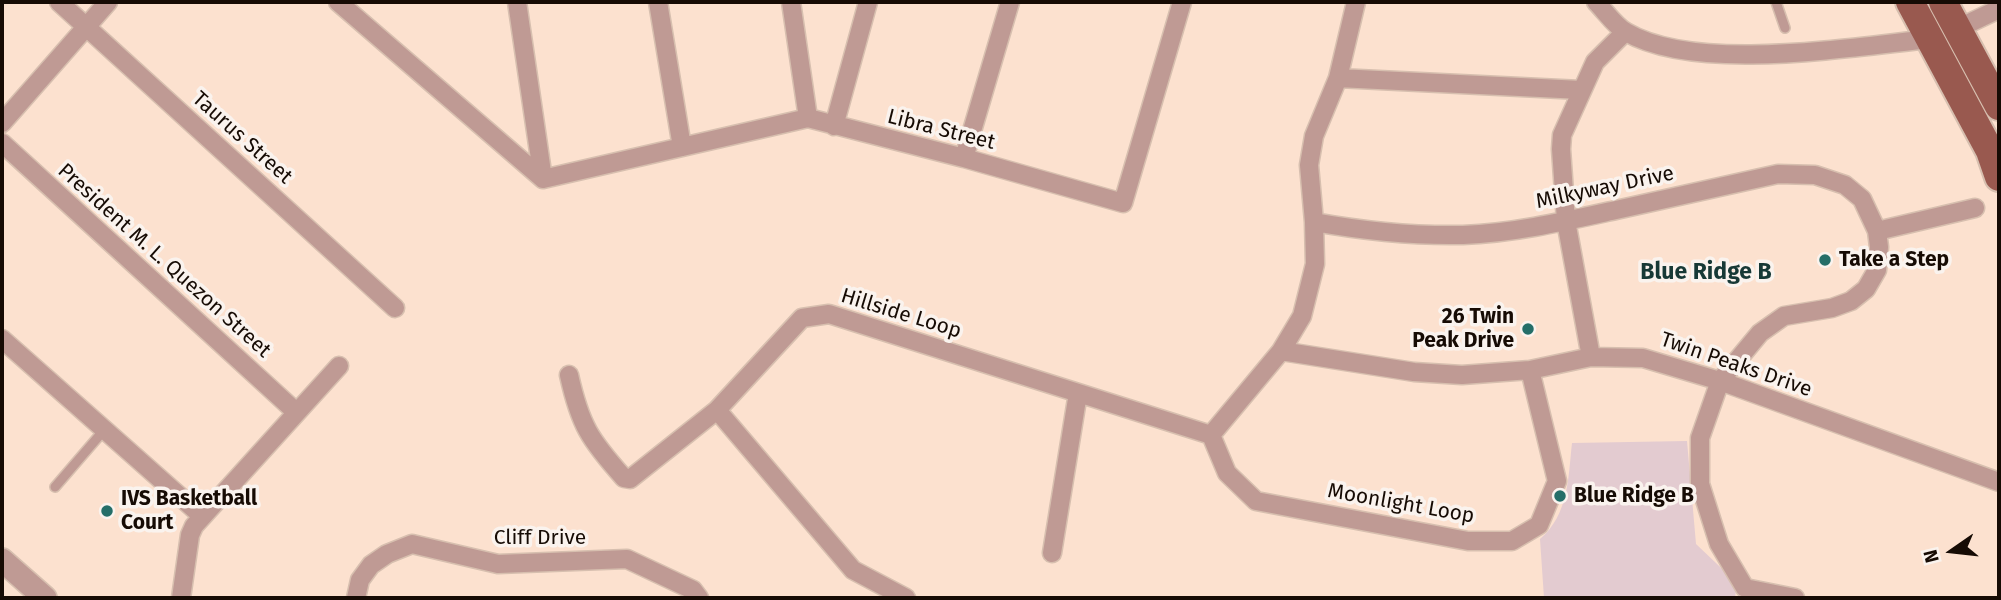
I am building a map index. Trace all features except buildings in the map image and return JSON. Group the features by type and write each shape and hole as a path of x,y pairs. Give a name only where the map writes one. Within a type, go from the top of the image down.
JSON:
{"main road":[{"path":"1910,2 1990,151 1999,177"},
{"path":"1943,2 1999,106"}],"street":[{"name":"Taurus Street","path":"59,2 395,308"},
{"path":"2,123 108,2"},
{"path":"338,2 543,179"},
{"path":"517,2 543,179"},
{"path":"658,2 682,147"},
{"path":"543,179 808,118 791,2"},
{"path":"834,126 868,2"},
{"path":"964,158 1010,2"},
{"name":"Libra Street","path":"808,118 1123,203 1182,2"},
{"path":"1211,435 1282,351 1302,316 1315,264 1309,165 1314,136 1338,78 1356,2"},
{"path":"1596,2 1625,32 1665,47 1708,53 1795,53 1930,39"},
{"path":"1959,28 1999,9"},
{"path":"1591,356 1566,221 1562,135 1595,62 1625,32"},
{"path":"1338,78 1581,90"},
{"name":"President M. L. Quezon Street","path":"2,143 296,412"},
{"name":"Milkyway Drive","path":"1314,222 1364,231 1466,235 1566,221 1778,174 1815,175 1845,185 1862,199 1877,231 1877,270 1866,289 1851,301 1832,308 1784,316 1760,333 1720,381"},
{"path":"1877,231 1975,208"},
{"name":"Hillside Loop","path":"569,375 577,411 595,446 624,478 630,479 717,410 802,318 829,314 1211,435"},
{"path":"2,339 202,516"},
{"name":"Twin Peaks Drive","path":"1282,351 1414,372 1462,375 1530,370 1591,356 1643,358 1720,381 1999,482"},
{"path":"181,598 190,536 202,516 271,447 296,412 339,366"},
{"name":"Moonlight Loop","path":"1211,435 1227,473 1256,501 1468,541 1512,541 1539,525 1556,481 1530,370"},
{"path":"1720,381 1700,438 1699,484 1719,544 1745,593 1795,598"},
{"path":"1052,553 1078,393"},
{"path":"717,410 853,570 906,598"},
{"name":"Cliff Drive","path":"356,598 360,580 371,565 387,554 412,544 498,564 627,559 694,590 699,598"},
{"path":"2,560 33,594"}],"lane":[{"path":"1776,2 1785,28"},
{"path":"55,487 105,429"}],"shaded area":[{"path":"1687,441 1696,544 1737,583 1735,598 1544,598 1540,539 1550,529 1562,507 1572,443"}],"place":[{"name":"Take a Step","path":"1825,260"},
{"name":"26 Twin Peak Drive","path":"1528,329"},
{"name":"Blue Ridge B","path":"1560,496"},
{"name":"IVS Basketball Court","path":"107,511"}],"district":[{"name":"Blue Ridge B","path":"1706,273"}]}
